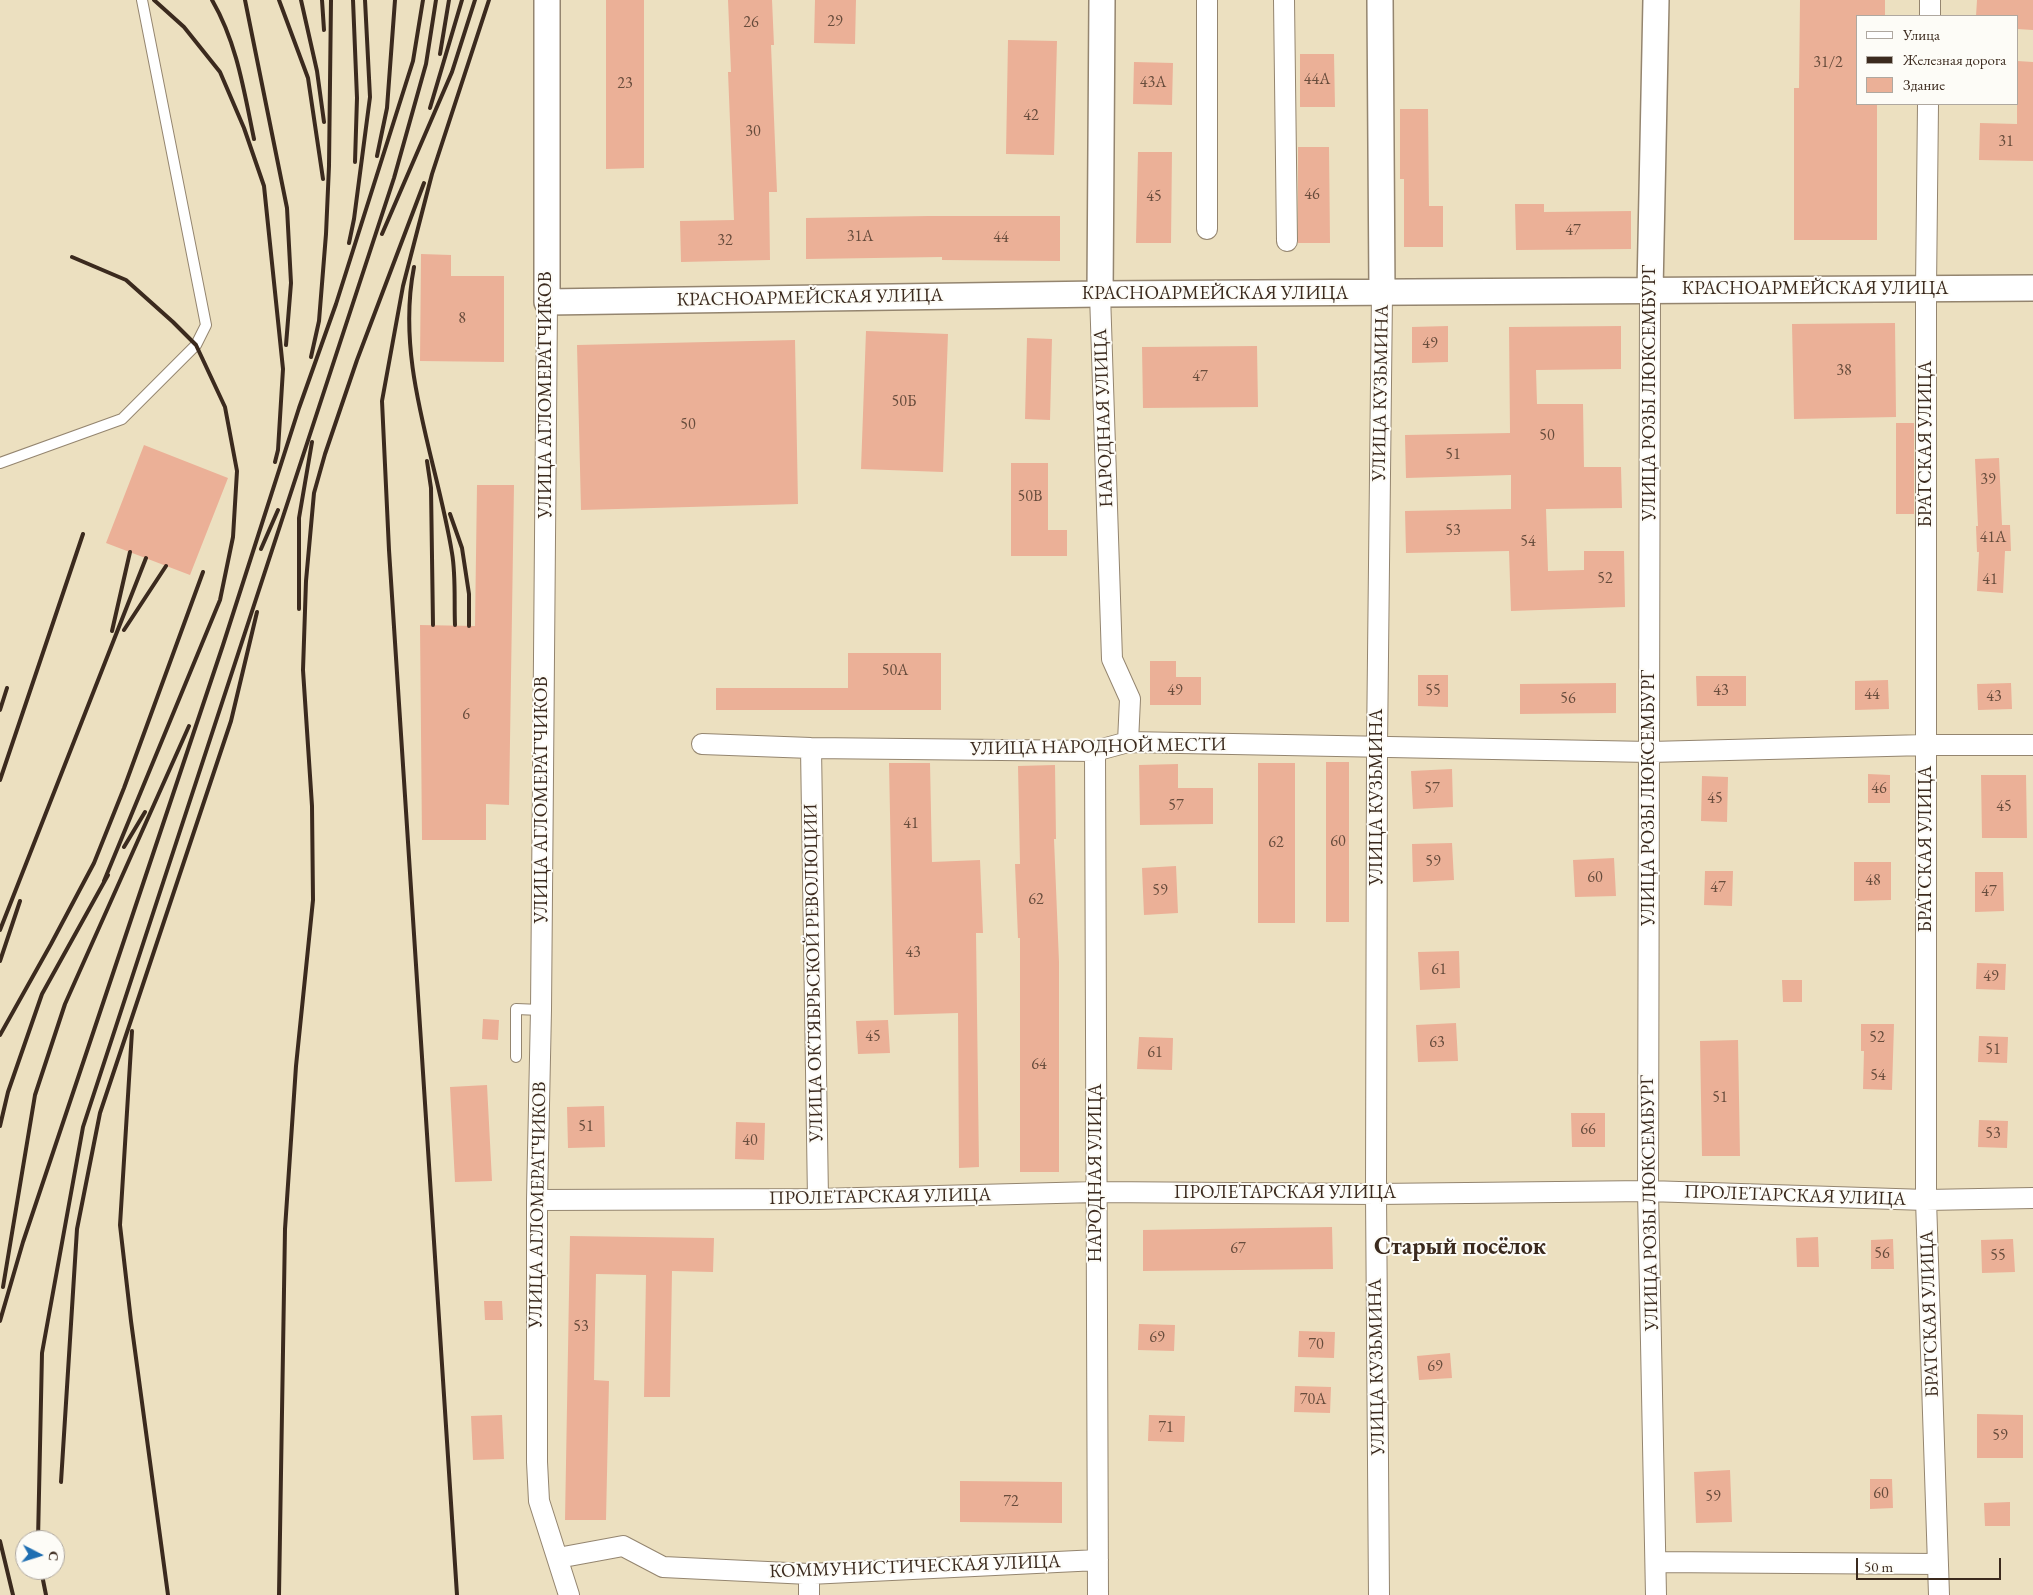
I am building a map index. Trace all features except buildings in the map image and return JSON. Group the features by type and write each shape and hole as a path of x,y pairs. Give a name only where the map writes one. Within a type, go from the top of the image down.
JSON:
{"street":[{"name":"УЛИЦА АГЛОМЕРАТЧИКОВ","path":"546,0 547,302 541,1010 537,1200 537,1462 539,1501 569,1595"},
{"name":"НАРОДНАЯ УЛИЦА","path":"1102,0 1100,294 1112,659 1130,698 1128,742"},
{"path":"1207,0 1207,229"},
{"path":"1284,0 1287,241"},
{"name":"УЛИЦА КУЗЬМИНА","path":"1379,1595 1376,1194 1377,747 1382,292 1380,0"},
{"name":"УЛИЦА РОЗЫ ЛЮКСЕМБУРГ","path":"1656,0 1650,290 1648,1191 1656,1595"},
{"path":"1930,0 1930,15"},
{"name":"БРАТСКАЯ УЛИЦА","path":"1928,105 1926,288 1926,1200 1939,1595"},
{"name":"КРАСНОАРМЕЙСКАЯ УЛИЦА","path":"547,302 1100,294 2033,288"},
{"name":"УЛИЦА НАРОДНОЙ МЕСТИ","path":"702,744 811,748 1096,751 1128,742 1650,752 1926,745 2033,745"},
{"name":"УЛИЦА ОКТЯБРЬСКОЙ РЕВОЛЮЦИИ","path":"811,748 818,1199"},
{"name":"НАРОДНАЯ УЛИЦА","path":"1096,751 1098,1595"},
{"name":"ПРОЛЕТАРСКАЯ УЛИЦА","path":"537,1200 818,1199 1096,1192 1376,1194 1648,1191 1926,1200 2033,1198"},
{"name":"КОММУНИСТИЧЕСКАЯ УЛИЦА","path":"558,1558 623,1546 663,1567 809,1574 1098,1560"},
{"path":"1656,1562 1938,1564"},
{"path":"809,1574 809,1595"}],"lane":[{"path":"0,463 122,419 196,345 206,325 142,0"},
{"path":"516,1057 516,1009 541,1010"}],"railway":[{"path":"154,0 184,27 220,72 244,128 264,186 283,369 278,450 275,462"},
{"path":"212,0 221,16 234,50 254,139"},
{"path":"245,0 287,208 291,283 286,345"},
{"path":"279,0 308,78 323,179"},
{"path":"301,0 317,71 324,122"},
{"path":"322,0 324,30"},
{"path":"311,357 319,321 326,234 329,166 331,0"},
{"path":"353,0 357,98 355,162"},
{"path":"349,243 354,219 370,97 365,0"},
{"path":"377,156 387,108 395,0"},
{"path":"0,1321 23,1242 223,645 299,408 336,304 413,61 423,0"},
{"path":"38,1530 42,1353 83,1127 394,178 426,64 436,0"},
{"path":"440,54 449,0"},
{"path":"430,108 462,0"},
{"path":"382,234 452,72 475,0"},
{"path":"457,1595 389,550 382,401 403,286 432,174 489,0"},
{"path":"279,1595 285,1229 296,1066 313,900 312,806 303,670 306,581 314,493 325,454 357,360 424,183"},
{"path":"72,257 126,280 196,345 225,407 237,471 233,537 220,600 104,881"},
{"path":"414,267 410,303 410,339 414,375 420,411 452,553 455,625"},
{"path":"299,609 299,518 312,442"},
{"path":"427,461 431,488 433,625"},
{"path":"261,549 278,510"},
{"path":"450,514 462,548 469,594 469,626"},
{"path":"0,780 83,534"},
{"path":"112,631 130,552"},
{"path":"0,930 146,558"},
{"path":"124,630 166,566"},
{"path":"0,1035 94,863 124,788 203,572"},
{"path":"61,1482 77,1229 100,1113 231,721 257,612"},
{"path":"0,710 7,688"},
{"path":"3,1287 35,1095 65,1004 189,726"},
{"path":"124,847 145,812"},
{"path":"0,1126 8,1092 42,994 108,875"},
{"path":"0,961 20,901"},
{"path":"132,1031 120,1225 168,1595"},
{"path":"0,1541 13,1595"},
{"path":"43,1580 46,1595"}],"district":[{"name":"Старый посёлок","path":"1460,1247"}]}
